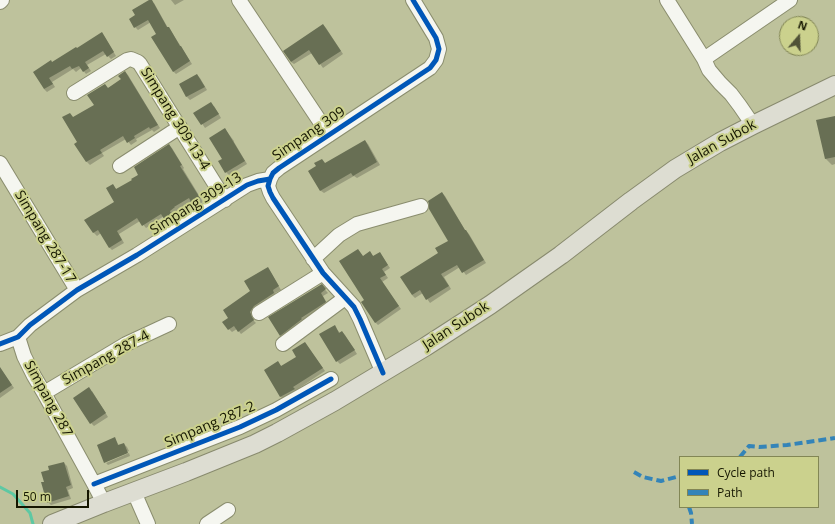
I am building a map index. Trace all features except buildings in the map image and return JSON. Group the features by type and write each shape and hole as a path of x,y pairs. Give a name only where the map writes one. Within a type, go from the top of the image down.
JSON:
{"main road":[{"name":"Jalan Subok","path":"56,523 255,444 328,405 490,305 541,270 675,169 720,142 835,85"}],"street":[{"path":"239,0 329,135"},
{"name":"Simpang 309","path":"383,372 354,307 323,273 313,259 270,192 268,186 273,173 279,168 430,68 436,60 439,49 436,38 413,0"},
{"path":"667,0 704,59 708,70 736,100 753,125"},
{"path":"704,59 790,0"},
{"name":"Simpang 309-13-4","path":"74,93 126,60 134,60 140,64 225,200"},
{"path":"120,166 180,128"},
{"name":"Simpang 287-17","path":"0,163 77,290"},
{"name":"Simpang 309-13","path":"77,290 137,255 248,185 258,181 270,179"},
{"path":"313,259 339,235 357,224 421,206"},
{"path":"259,313 323,273"},
{"path":"0,344 18,337 30,325 77,290"},
{"path":"283,344 345,298"},
{"name":"Simpang 287-4","path":"44,393 126,344 168,324"},
{"name":"Simpang 287","path":"18,337 24,356 34,376 104,503"},
{"name":"Simpang 287-2","path":"94,484 240,427 276,410 331,379"},
{"path":"134,492 148,524"},
{"path":"207,524 228,510"}],"waterway":[{"path":"0,487 13,494 30,513 33,524"}],"marked path":[{"path":"741,456 749,446 759,447 787,445 835,438"},
{"path":"634,472 643,477 661,481 679,476"},
{"path":"689,508 692,524"}],"cycle path":[{"path":"383,373 354,307 323,273 273,198 268,186 273,173 279,168 430,68 436,60 439,49 436,38 413,0"},
{"path":"0,344 18,337 30,325 77,290 137,255 247,185 270,179"},
{"path":"94,484 240,427 276,410 331,379"}]}
